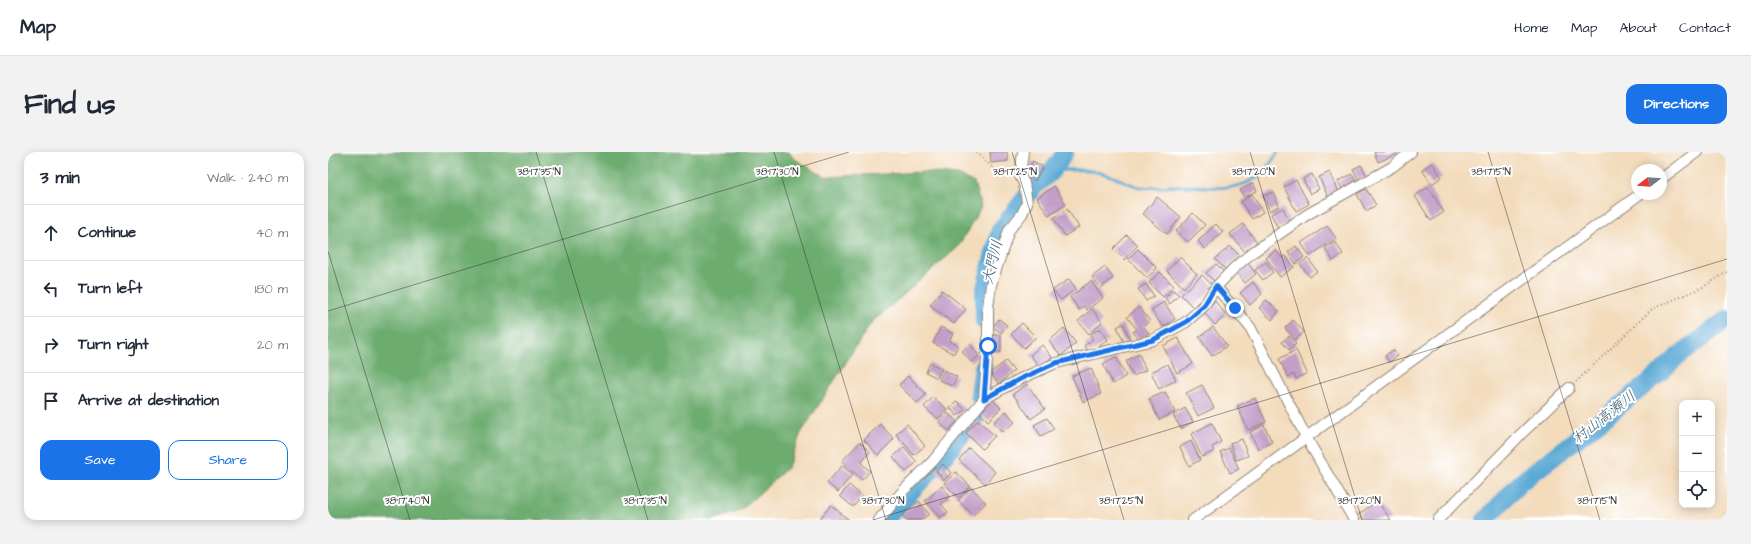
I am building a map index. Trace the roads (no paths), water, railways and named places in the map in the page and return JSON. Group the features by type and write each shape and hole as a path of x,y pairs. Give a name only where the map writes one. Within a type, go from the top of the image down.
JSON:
{"street":[{"path":"984,399 988,346 988,307 991,285 1009,230 1022,214 1027,203 1022,180 1023,152"},
{"path":"879,520 903,491 933,461 984,399 1020,379 1056,363 1153,340 1186,322 1203,307 1216,286 1234,268 1292,224 1328,201 1359,186 1392,167 1412,152"},
{"path":"1667,174 1697,152"},
{"path":"1193,520 1632,200"},
{"path":"1216,286 1250,327 1306,437 1354,520"},
{"path":"1438,520 1521,434 1569,388"}],"waterway":[{"name":"大門川","path":"984,321 984,292 1000,230 1033,188 1050,173 1065,152"},
{"path":"1051,172 1067,170 1090,171 1106,174 1144,188 1176,186 1233,187 1245,184 1256,177 1267,167 1278,152"},
{"name":"村山高瀬川","path":"1485,520 1521,482 1607,416 1660,373 1677,357 1727,319"},
{"name":"大門川","path":"979,395 983,367"},
{"name":"大門川","path":"885,520 950,450 974,419"}]}
